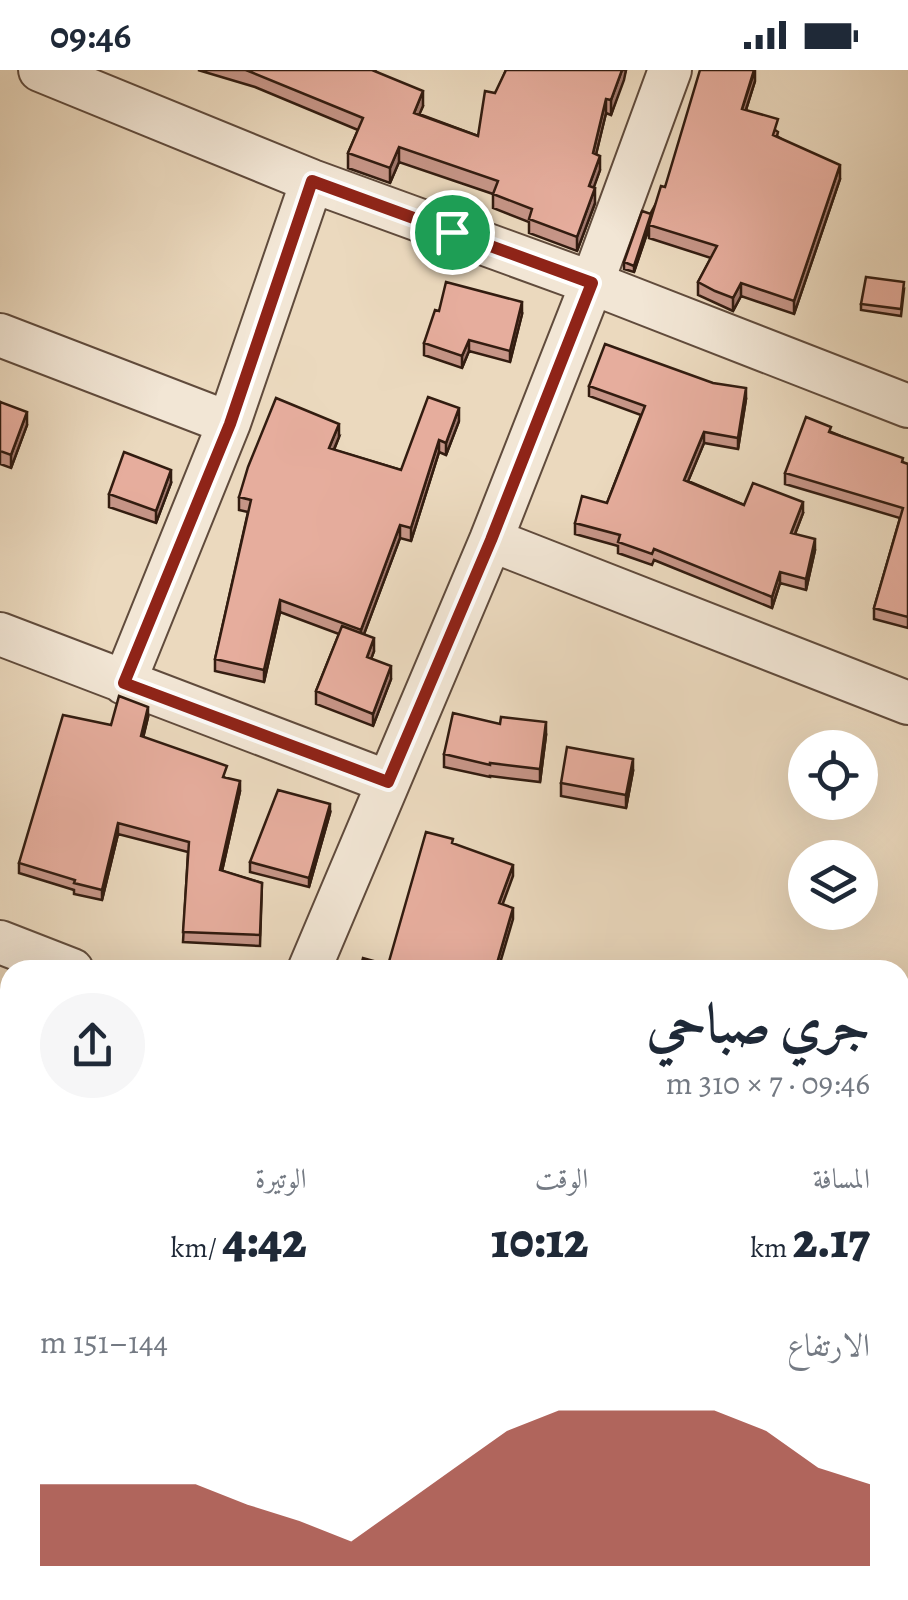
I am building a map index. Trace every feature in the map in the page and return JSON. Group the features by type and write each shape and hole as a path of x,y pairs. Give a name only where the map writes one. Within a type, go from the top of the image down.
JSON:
{"street":[{"path":"40,70 312,181 592,283 908,406"},
{"path":"313,960 491,540 670,70"},
{"path":"124,683 230,424 312,181"},
{"path":"0,335 230,424"},
{"path":"491,540 908,702"},
{"path":"0,634 388,782"},
{"path":"0,942 46,960"}],"building":[{"path":"246,70 372,70 423,91 414,113 478,136 485,91 495,93 506,70 622,70 611,100 606,99 593,153 600,156 589,186 595,188 577,237 529,219 532,209 493,194 498,181 399,147 390,168 348,153 363,118"},
{"path":"700,70 754,70 742,109 778,119 773,135 840,165 794,301 741,283 733,298 715,291 698,282 717,246 649,225 661,186 665,187"},
{"path":"642,211 651,214 634,266 624,262"},
{"path":"866,277 904,282 901,309 861,304"},
{"path":"446,282 522,302 510,351 469,340 462,356 424,343 435,310 439,311"},
{"path":"605,344 713,383 746,388 738,438 704,432 684,480 744,505 753,483 803,502 791,533 815,539 806,579 780,572 772,597 654,549 652,554 618,542 620,535 575,523 582,496 607,503 645,406 589,386"},
{"path":"428,397 459,408 446,443 439,440 411,528 400,525 361,630 280,600 264,670 215,659 251,500 239,497 276,398 339,424 329,448 401,470"},
{"path":"0,402 27,412 11,455 0,451"},
{"path":"806,417 831,427 829,432 903,458 902,462 908,464 908,617 874,608 903,508 785,473"},
{"path":"124,452 171,470 156,511 109,494"},
{"path":"342,626 374,638 367,657 391,666 373,714 316,691"},
{"path":"119,696 148,707 141,736 227,766 223,777 240,781 220,870 262,883 260,935 183,932 189,842 118,823 102,890 19,863 63,715 111,725"},
{"path":"453,713 500,724 501,717 546,722 540,769 490,765 444,754"},
{"path":"567,747 633,759 626,795 561,783"},
{"path":"278,790 330,804 309,878 250,862"},
{"path":"426,832 453,839 452,843 513,865 499,903 513,908 498,960 389,960"}],"route":[{"path":"312,181 452,232 592,283 491,540 388,782 124,683 230,424 312,181"}]}
